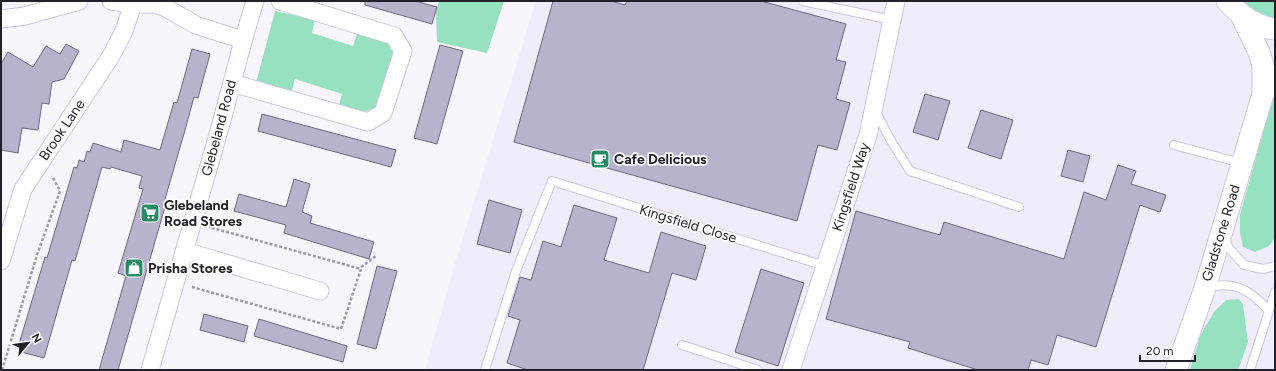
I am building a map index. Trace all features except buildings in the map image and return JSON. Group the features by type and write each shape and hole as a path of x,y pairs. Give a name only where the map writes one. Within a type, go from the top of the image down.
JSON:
{"street":[{"path":"1,19 26,16 79,1"},
{"path":"111,1 155,4 166,8 196,25 242,40"},
{"name":"Glebeland Road","path":"150,370 232,83 242,40 255,1"},
{"path":"232,83 368,122 383,113 403,51 394,36 280,1"},
{"name":"Kingsfield Way","path":"791,370 868,135 896,1"},
{"name":"Brook Lane","path":"1,261 23,189 111,56 124,31 133,2"},
{"path":"1230,5 1254,24 1275,29"},
{"name":"Gladstone Road","path":"1230,5 1259,52 1263,66 1263,94"},
{"name":"Gladstone Road","path":"1176,370 1205,288 1263,94 1275,75"},
{"path":"185,250 320,291"}],"lane":[{"path":"803,1 892,20"},
{"path":"874,108 890,139 910,171 1019,207"},
{"path":"1174,145 1242,163"},
{"name":"Kingsfield Close","path":"484,370 516,271 552,181 824,266"},
{"path":"1222,230 1228,247 1244,265 1263,269 1275,266"},
{"path":"1205,288 1221,284 1237,287 1257,298 1269,312"},
{"path":"1250,370 1275,292"},
{"path":"682,345 758,370"}],"path":[{"path":"2,370 37,255 60,192 51,172 46,154"},
{"path":"361,267 376,256"}],"shaded area":[{"path":"536,1 1237,1 1275,7 1275,370 425,370 456,260"}],"green space":[{"path":"439,1 504,1 487,53 437,42 436,13"},
{"path":"1241,1 1275,1 1275,19 1255,12"},
{"path":"275,11 315,20 312,33 353,46 357,34 390,43 395,53 378,106 362,113 339,105 342,94 295,79 291,94 256,83"},
{"path":"1275,89 1275,237 1269,246 1255,252 1243,247 1240,233 1240,215"},
{"path":"1239,299 1243,305 1248,342 1238,370 1190,370 1200,336 1214,312 1226,300"}],"place":[{"name":"Cafe Delicious","path":"600,159"},
{"name":"Glebeland Road Stores","path":"150,213"},
{"name":"Prisha Stores","path":"134,268"}]}
